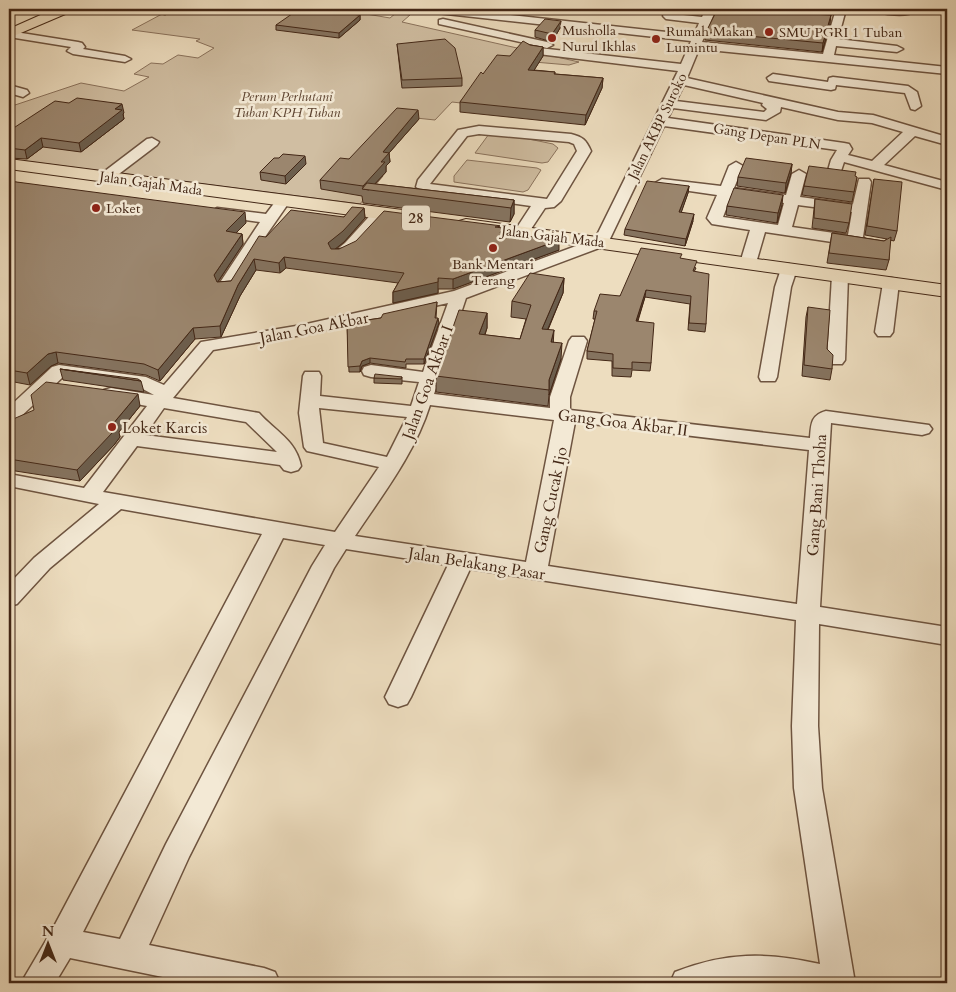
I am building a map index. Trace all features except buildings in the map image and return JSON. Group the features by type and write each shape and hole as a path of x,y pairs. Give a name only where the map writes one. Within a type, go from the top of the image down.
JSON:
{"main road":[{"path":"9,34 66,9"},
{"name":"Jalan Gajah Mada","path":"9,164 601,242 947,291"}],"street":[{"path":"423,12 441,9 477,11 511,19 696,44 827,57 947,66"},
{"path":"657,9 672,11 668,16 670,17 706,21"},
{"name":"Jalan AKBP Suroko","path":"601,242 686,68 711,9"},
{"path":"827,57 841,9"},
{"path":"879,9 910,11"},
{"path":"531,21 542,11"},
{"path":"423,12 494,34 565,49 565,54"},
{"path":"494,34 511,19"},
{"path":"585,41 594,29"},
{"path":"9,34 78,45 73,50 124,59"},
{"path":"832,42 896,49"},
{"path":"530,50 686,68"},
{"path":"827,57 947,70"},
{"path":"813,110 828,91 842,60"},
{"path":"773,78 828,91 909,91 915,106"},
{"path":"680,80 846,117 873,118 947,141"},
{"path":"9,90 23,93"},
{"path":"668,104 769,115 776,108 768,105 772,101"},
{"path":"746,132 756,115"},
{"name":"Gang Depan PLN","path":"660,121 746,132 844,148 834,174"},
{"path":"522,232 542,204 554,201 584,151 583,145 576,139 495,130 466,132 422,184 426,188 542,204 561,205"},
{"path":"875,166 913,130"},
{"path":"106,177 152,142"},
{"path":"840,157 947,186"},
{"path":"736,166 716,217 716,220 719,222 873,242"},
{"path":"784,230 799,174"},
{"path":"632,180 860,209"},
{"path":"855,240 864,182"},
{"path":"225,287 283,200"},
{"path":"203,210 269,219"},
{"path":"338,255 351,246 380,213"},
{"path":"748,263 759,227"},
{"name":"Jalan Goa Akbar","path":"88,497 163,398 204,348 210,345 302,330 459,295 601,242"},
{"path":"768,377 783,287 789,269"},
{"path":"836,360 840,276"},
{"path":"884,332 891,283"},
{"name":"Jalan Goa Akbar I","path":"128,956 176,853 323,566 392,464 413,428 432,378 459,295"},
{"name":"Gang Cucak Ijo","path":"535,573 549,495 563,441 565,422 560,397 578,341"},
{"path":"371,371 432,378"},
{"path":"312,376 309,421 314,447 392,464"},
{"path":"9,417 44,385 163,398 252,418 261,428 281,441 290,463 132,439"},
{"name":"Gang Goa Akbar II","path":"309,401 562,414 582,419 821,446"},
{"name":"Gang Bani Thoha","path":"838,983 808,788 804,658 821,446 821,421 824,418 922,430"},
{"name":"Jalan Belakang Pasar","path":"9,480 114,503 341,542 947,636"},
{"path":"9,598 42,563 114,503"},
{"path":"37,983 62,942 275,531"},
{"path":"398,697 462,561"},
{"path":"62,942 264,983"},
{"path":"686,983 720,971 739,970 817,978 838,983"}],"green space":[{"name":"Perum Perhutani Tuban KPH Tuban","path":"247,9 290,13 295,9 337,9 390,18 396,13 410,15 402,22 579,62 569,65 499,59 461,103 452,102 435,120 397,116 348,172 383,176 360,204 9,159 9,107 81,83 124,91 149,77 134,74 151,63 163,64 178,55 198,58 214,48 196,41 200,39 132,30 162,14"},
{"path":"495,132 553,144 558,148 548,162 542,163 475,153 489,134"},
{"path":"467,160 541,170 528,190 523,192 454,182 454,176"}],"place":[{"name":"SMU PGRI 1 Tuban","path":"769,32"},
{"name":"Musholla Nurul Ikhlas","path":"552,38"},
{"name":"Rumah Makan Lumintu","path":"656,39"},
{"name":"Loket","path":"96,208"},
{"name":"Bank Mentari Terang","path":"493,248"},
{"name":"Loket Karcis","path":"112,427"}]}
